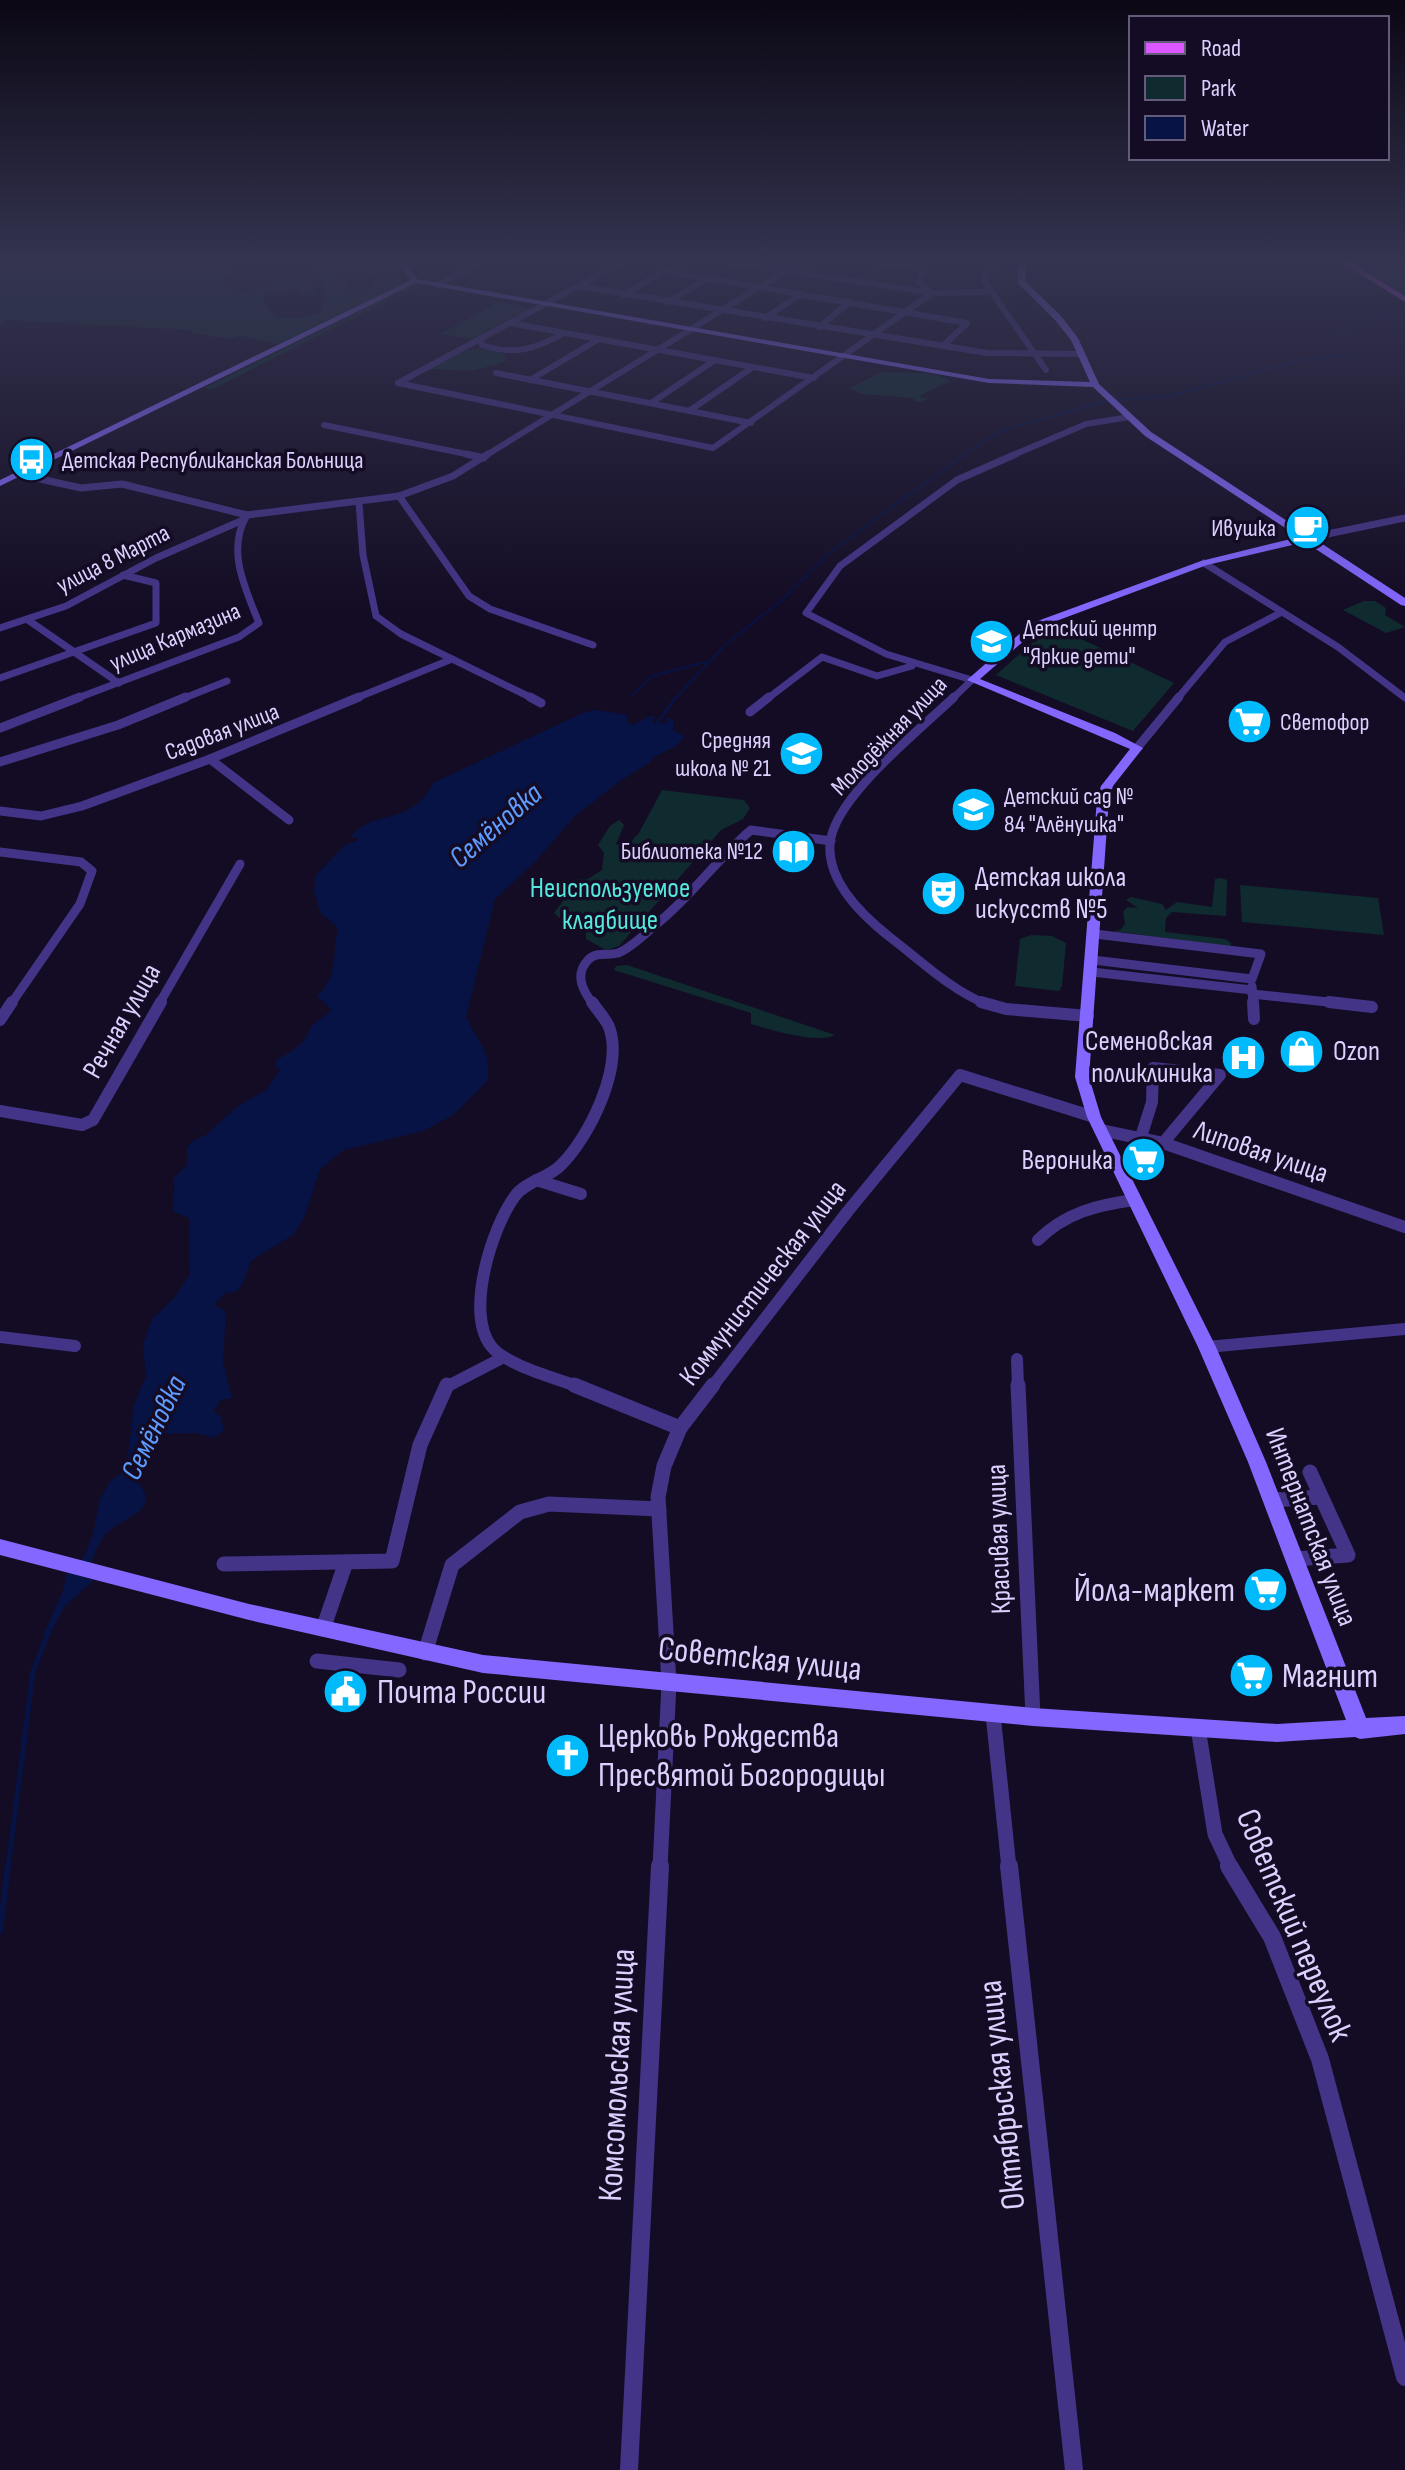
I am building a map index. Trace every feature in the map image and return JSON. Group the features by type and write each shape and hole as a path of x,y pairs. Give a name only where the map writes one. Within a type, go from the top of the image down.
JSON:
{"main road":[{"path":"0,483 217,377"},
{"path":"967,377 989,381 1095,385"},
{"path":"1092,377 1095,385 1162,445 1405,603"},
{"name":"Молодёжная улица","path":"972,680 1036,625 1204,563 1308,538"},
{"path":"972,680 1137,748"},
{"name":"Интернатская улица","path":"1137,748 1107,786 1103,799 1082,1077 1097,1124 1207,1347 1272,1500 1360,1730"},
{"name":"Советская улица","path":"0,1547 323,1629 483,1664 993,1714 1198,1728 1277,1733 1405,1725"}],"street":[{"path":"409,377 398,383 713,448 814,378"},
{"path":"517,377 751,423"},
{"path":"530,380 535,377"},
{"path":"18,474 81,488 122,484 245,518 359,503 399,496 442,482 612,377"},
{"path":"651,403 689,377"},
{"path":"689,411 738,377"},
{"path":"810,377 814,378"},
{"path":"972,680 886,654 806,613 840,566 957,480 1086,424 1129,417"},
{"path":"324,425 484,458"},
{"path":"399,496 469,596 490,609 593,645"},
{"path":"359,503 363,555 376,616 401,634 541,703"},
{"name":"улица 8 Марта","path":"0,628 66,606 123,575 245,518"},
{"name":"улица Кармазина","path":"0,728 239,637 259,623 241,578 238,544 245,518"},
{"path":"1308,538 1405,518"},
{"path":"1204,563 1338,647 1405,698"},
{"path":"0,678 156,623 156,583 123,575"},
{"path":"1137,748 1225,642 1282,612"},
{"path":"28,620 119,683"},
{"path":"750,712 822,657 877,676 906,665 919,666"},
{"name":"Садовая улица","path":"0,811 41,816 58,814 210,759 452,659"},
{"name":"Молодёжная улица","path":"831,841 834,826 863,784 972,680"},
{"path":"0,762 118,725 227,681"},
{"path":"210,759 289,820"},
{"path":"680,1428 504,1357 491,1346 482,1327 480,1302 484,1275 505,1207 516,1193 560,1166 588,1125 608,1086 614,1056 609,1026 581,988 581,972 589,959 602,953 618,953 655,926 696,887 726,851 751,830 831,841 832,867 850,900 889,937 985,1004 1088,1016"},
{"path":"0,852 81,862 92,871 80,904 0,1020"},
{"name":"Речная улица","path":"0,1111 82,1125 93,1120 240,864"},
{"path":"1095,934 1261,954 1252,988 1254,1019"},
{"path":"1092,966 1372,1007"},
{"path":"1141,1137 1152,1102 1153,1068 1220,1075 1163,1143"},
{"name":"Коммунистическая улица","path":"669,1683 659,1509 664,1466 680,1428 848,1211 960,1075 1097,1124"},
{"name":"Липовая улица","path":"1097,1124 1163,1143 1405,1227"},
{"path":"536,1180 581,1194"},
{"path":"1038,1240 1047,1229 1068,1215 1092,1206 1134,1200"},
{"path":"1207,1347 1405,1329"},
{"path":"0,1337 75,1346"},
{"path":"224,1564 392,1561 420,1445 447,1385 504,1357"},
{"name":"Красивая улица","path":"1017,1359 1033,1717"},
{"path":"1295,1559 1348,1555 1310,1472"},
{"path":"1272,1500 1321,1497"},
{"path":"425,1653 452,1565 520,1512 549,1504 659,1509"},
{"path":"323,1629 346,1562"},
{"path":"317,1661 399,1670"},
{"name":"Комсомольская улица","path":"629,2470 669,1683"},
{"name":"Октябрьская улица","path":"993,1714 1074,2470"},
{"name":"Советский переулок","path":"1198,1728 1215,1834 1226,1860 1272,1937 1320,2059 1405,2377"}],"green space":[{"path":"226,377 236,377 213,389 204,388"},
{"path":"871,377 943,377 950,381 921,395 920,398 929,399 918,402 912,398 862,394 850,388"},
{"path":"1364,601 1375,601 1386,608 1385,615 1405,627 1386,633 1343,610"},
{"path":"1052,625 1174,683 1133,731 996,675"},
{"name":"Неиспользуемое кладбище","path":"662,790 744,800 750,808 743,819 721,830 619,946 606,950 586,939 586,931 580,922 563,921 554,913 575,880 588,879 602,870 604,853 598,845 610,826 619,820 624,825 616,844 626,847 639,833"},
{"path":"1215,879 1227,880 1226,916 1172,912 1166,918 1165,932 1225,939 1231,943 1230,947 1113,931 1120,930 1125,924 1123,912 1127,907 1138,908 1126,900 1131,897 1162,904 1166,910 1177,902 1212,907"},
{"path":"1240,885 1378,898 1384,935 1242,922"},
{"path":"1031,935 1052,936 1066,943 1059,991 1015,986 1020,939"},
{"path":"627,965 835,1035 806,1037 751,1024 751,1013 614,970 616,966"}],"water":[{"path":"596,710 627,715 627,722 632,725 651,716 657,717 652,720 656,724 668,723 666,718 673,719 674,731 685,736 676,746 654,757 575,816 536,861 495,899 466,1016 485,1053 488,1080 453,1115 423,1131 344,1150 320,1169 304,1218 294,1234 251,1261 236,1292 225,1293 214,1305 226,1311 223,1361 232,1398 221,1400 214,1411 221,1417 224,1430 214,1438 197,1433 164,1434 157,1427 151,1431 154,1441 141,1463 138,1482 144,1493 142,1508 104,1536 84,1577 94,1580 65,1606 49,1636 43,1636 67,1573 72,1574 85,1555 100,1499 110,1482 122,1472 128,1456 134,1405 146,1376 143,1344 152,1319 175,1297 190,1274 189,1218 174,1212 173,1179 187,1165 187,1148 237,1107 266,1090 280,1070 276,1067 276,1060 298,1046 311,1026 332,1010 317,996 331,974 338,928 320,912 314,890 316,875 345,845 357,841 357,837 350,837 360,828 415,806 433,783 585,712"}],"waterway":[{"name":"Семёновка","path":"675,699 724,646 783,599 830,552 981,443 1006,429 1107,401 1171,396 1238,377"},
{"path":"631,696 652,676 706,662"},
{"name":"Семёновка","path":"656,725 676,697"},
{"name":"Семёновка","path":"149,1440 160,1423"},
{"name":"Семёновка","path":"8,1868 33,1671 49,1631"},
{"name":"Семёновка","path":"0,1931 8,1866"}],"place":[{"name":"Детская Республиканская Больница","path":"31,460"},
{"name":"Ивушка","path":"1307,528"},
{"name":"Детский центр \"Яркие дети\"","path":"992,642"},
{"name":"Светофор","path":"1249,722"},
{"name":"Средняя школа № 21","path":"802,754"},
{"name":"Детский сад № 84 \"Алёнушка\"","path":"973,810"},
{"name":"Библиотека №12","path":"794,851"},
{"name":"Детская школа искусств №5","path":"944,893"},
{"name":"Ozon","path":"1302,1051"},
{"name":"Семеновская поликлиника","path":"1244,1057"},
{"name":"Вероника","path":"1144,1160"},
{"name":"Йола-маркет","path":"1266,1590"},
{"name":"Магнит","path":"1251,1676"},
{"name":"Почта России","path":"346,1692"},
{"name":"Церковь Рождества Пресвятой Богородицы","path":"567,1756"}]}
